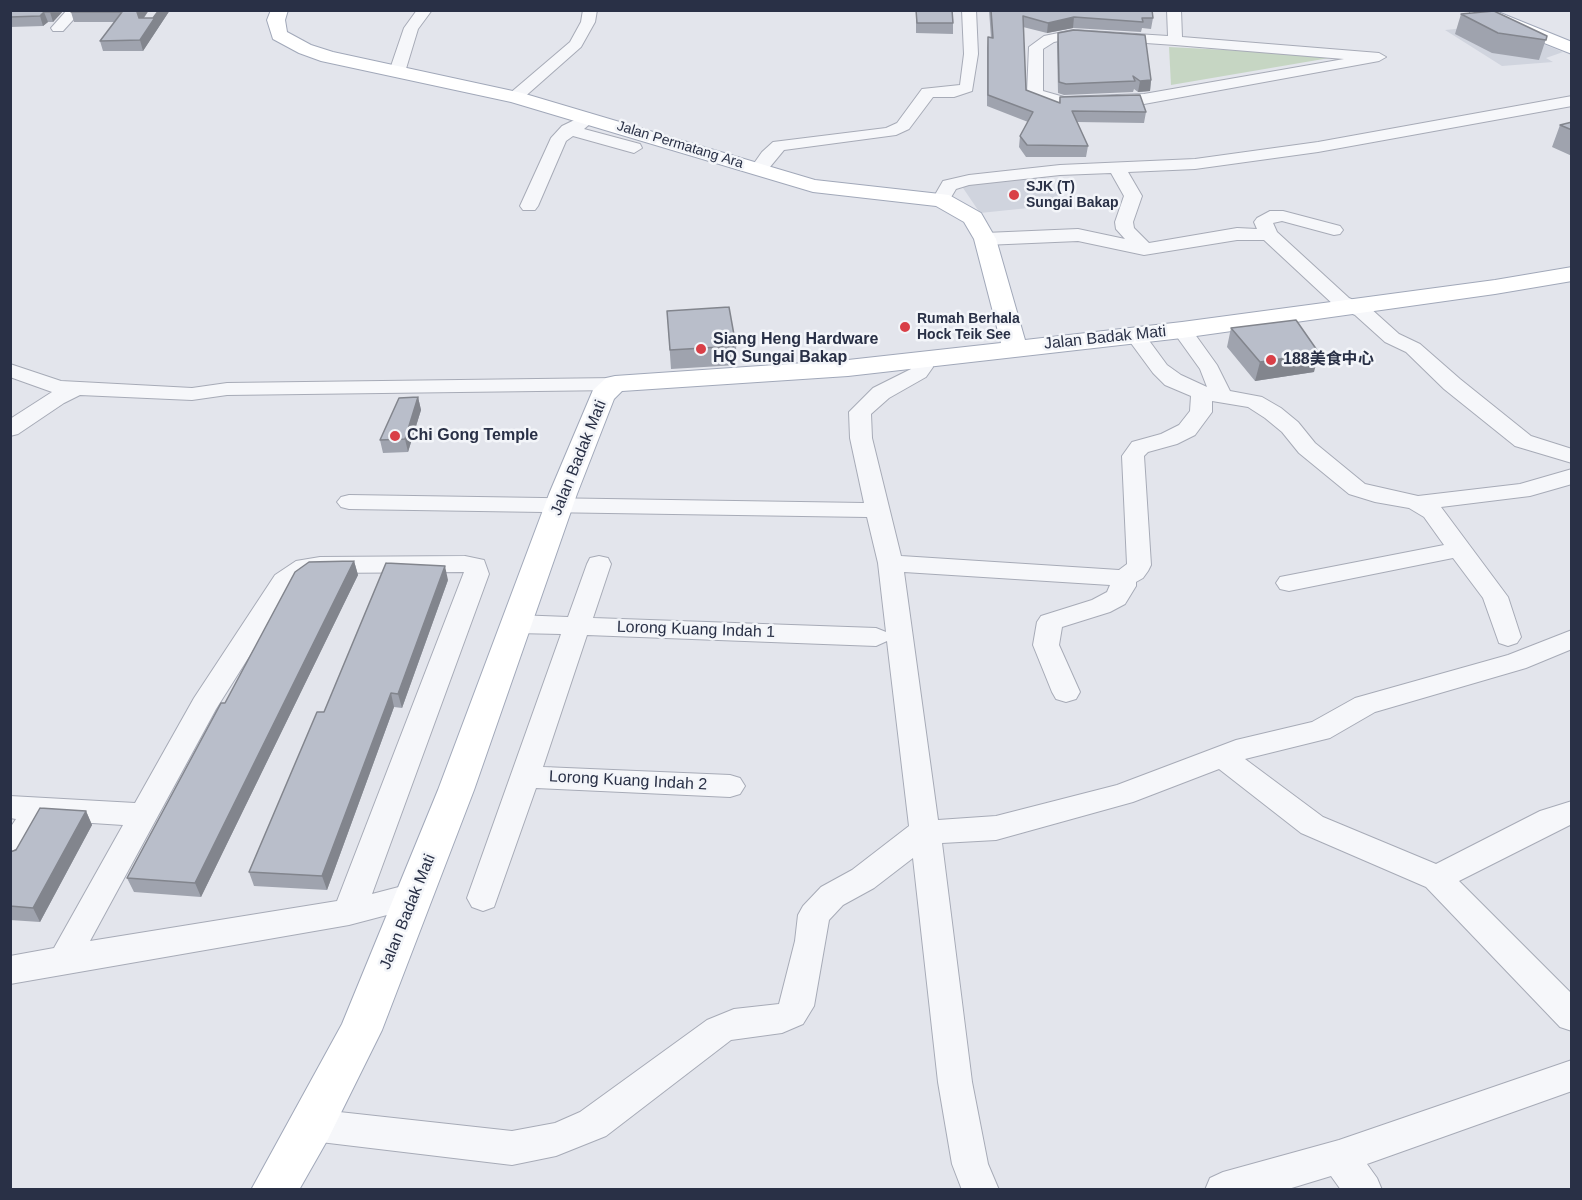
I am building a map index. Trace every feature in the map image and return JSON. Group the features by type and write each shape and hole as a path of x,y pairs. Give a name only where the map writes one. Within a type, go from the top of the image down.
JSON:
{"main road":[{"name":"Jalan Permatang Ara","path":"280,10 276,20 279,34 305,50 328,57 515,97 813,186 941,200 973,218 985,239 1015,348"},
{"path":"1477,10 1572,49"},
{"name":"Jalan Badak Mati","path":"274,1190 312,1125 361,1030 456,790 559,505 602,396 615,384 837,369 1182,330 1572,274"}],"street":[{"path":"58,28 75,10"},
{"path":"397,72 411,28 425,10"},
{"path":"515,97 576,44 588,22 590,10"},
{"path":"759,169 779,146 890,132 903,126 928,92 954,92 967,88 971,54 969,10"},
{"path":"1174,10 1175,41"},
{"path":"1073,34 1175,41 1322,52 1379,57 1144,99 1064,102 1048,99 1035,93 1036,47 1049,39 1073,34"},
{"path":"1322,52 1332,59 1333,65"},
{"path":"941,200 949,185 969,180 1060,170 1196,164 1307,148 1572,101"},
{"path":"529,206 549,156 559,138 568,129 588,118"},
{"path":"568,129 634,148"},
{"path":"1116,168 1133,196 1124,222 1125,229 1144,249"},
{"path":"1334,230 1276,215 1266,218 1263,222 1269,235 1342,302 1362,311 1392,338 1413,348 1452,384 1523,441 1572,456"},
{"path":"985,239 1078,235 1144,249 1237,234 1269,235"},
{"path":"891,563 999,572 1123,578 1134,572 1139,565 1133,456 1140,447 1169,439 1187,430 1211,394 1210,369 1182,330"},
{"path":"1136,335 1160,369 1173,380 1211,394 1254,402 1273,413 1290,427 1307,448 1357,489 1417,503 1432,512 1495,597 1508,637"},
{"path":"922,359 923,368 919,373 881,393 860,412 861,438 891,563 955,1082 970,1164 981,1190"},
{"path":"10,370 41,382 77,388 192,394 227,389 615,384"},
{"path":"10,429 56,398 77,388"},
{"path":"1417,503 1522,491 1572,476"},
{"path":"349,502 879,510"},
{"path":"1289,583 1461,549"},
{"path":"64,959 204,705 284,581 292,573 305,567 320,565 465,564 475,566 477,574 349,912"},
{"path":"483,898 599,564"},
{"path":"1066,692 1046,645 1050,622 1101,606 1116,598 1123,586 1123,578"},
{"name":"Lorong Kuang Indah 1","path":"516,624 876,636"},
{"path":"312,1125 512,1148 556,1139 592,1124 719,1030 734,1024 782,1018 791,1014 797,1006 811,941 814,915 832,896 881,867 923,832 996,828 1123,794 1246,747 1320,731 1365,705 1517,662 1572,639"},
{"path":"1222,757 1312,825 1437,878 1572,1017"},
{"name":"Lorong Kuang Indah 2","path":"525,777 730,786"},
{"path":"10,855 24,808 144,815"},
{"path":"1437,878 1551,819 1572,812"},
{"path":"10,970 349,912 414,896"},
{"path":"1224,1190 1339,1157 1572,1075"},
{"path":"1339,1157 1364,1190"}],"shaded area":[{"path":"1495,25 1563,52 1546,58 1553,62 1502,66 1445,30"},
{"name":"SJK (T) Sungai Bakap","path":"1045,177 1067,204 980,213 961,185"}],"green space":[{"path":"1169,47 1341,56 1171,85"}],"building":[{"path":"10,10 51,10 40,16 10,17"},
{"path":"72,10 139,10 137,12 139,18 153,18 160,10 140,40 100,41 122,12 71,12"},
{"path":"916,10 952,10 953,23 917,23"},
{"path":"991,10 1152,10 1153,18 1142,18 1143,22 1074,17 1048,23 1023,16 1026,90 1060,103 1060,97 1140,95 1146,112 1072,111 1088,146 1027,145 1020,136 1033,112 988,95 988,37 993,38"},
{"path":"1494,11 1547,36 1546,40 1498,33 1461,14"},
{"path":"1074,30 1145,35 1151,80 1140,81 1133,76 1135,81 1066,84 1059,82 1058,33"},
{"path":"1572,122 1572,130 1560,125"},
{"path":"729,307 736,346 670,350 667,311"},
{"path":"1296,320 1319,353 1260,362 1231,328"},
{"path":"418,397 405,439 380,440 399,398"},
{"path":"354,561 195,883 127,878 221,703 225,703 295,572 309,562"},
{"path":"386,563 445,566 398,694 391,693 322,876 249,872 317,712 324,712"},
{"path":"40,808 86,811 33,908 10,906 10,852 16,850"}],"place":[{"name":"SJK (T) Sungai Bakap","path":"1014,195"},
{"name":"Rumah Berhala Hock Teik See","path":"905,327"},
{"name":"Siang Heng Hardware HQ Sungai Bakap","path":"701,349"},
{"name":"188美食中心","path":"1271,360"},
{"name":"Chi Gong Temple","path":"395,436"}]}
